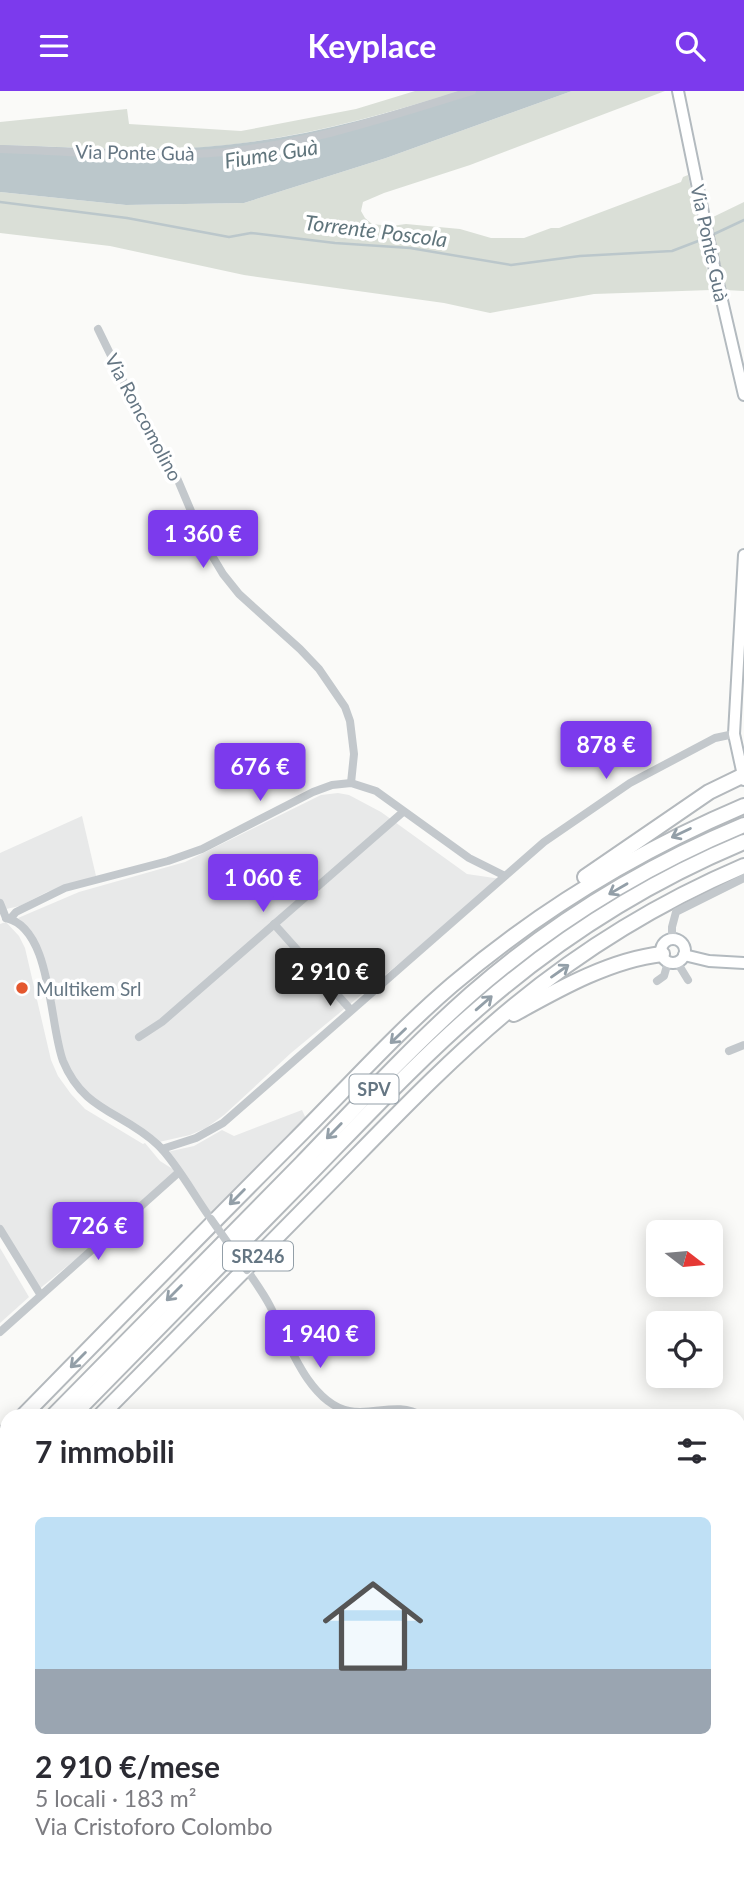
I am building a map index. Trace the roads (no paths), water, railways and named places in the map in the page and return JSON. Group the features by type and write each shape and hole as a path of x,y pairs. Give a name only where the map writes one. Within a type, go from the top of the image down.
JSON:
{"highway":[{"path":"30,1409 480,956 512,929 659,825 709,792 744,777"},
{"path":"451,986 523,928 570,897 653,848 744,806"},
{"name":"SPV","path":"60,1409 401,1061 469,996 521,953 589,906 653,869 744,825"},
{"name":"SPV","path":"79,1409 398,1083 491,997 600,918 684,870 744,842"},
{"name":"SR246","path":"107,1409 416,1095 485,1030 555,974 637,920 681,895 744,866"},
{"path":"416,1095 514,1014 573,983 623,963 673,958"}],"street":[{"name":"Via Ponte Guà","path":"0,149 176,154 224,152 302,140 359,126 472,91"},
{"name":"Via Ponte Guà","path":"678,91 744,395"},
{"name":"Via Roncomolino","path":"98,329 138,411 177,478 205,544 223,574 239,594 319,669 345,707 350,721 354,754 351,783"},
{"path":"744,555 734,734 744,777"},
{"path":"162,1149 196,1138 223,1123 503,875 553,835 630,783 715,738 734,734"},
{"path":"5,919 65,888 202,849 313,792 332,785 351,783 376,791 469,858 503,875"},
{"path":"139,1037 162,1023 403,812"},
{"path":"672,939 676,912 744,878"},
{"path":"0,903 5,919"},
{"path":"5,919 22,925 32,937 46,980 63,1060 79,1088 93,1103 138,1128 162,1149 268,1303 310,1383 328,1401 344,1409"},
{"path":"274,924 350,1009"},
{"path":"672,939 663,946 688,980"},
{"path":"657,981 664,976 682,944 672,939"},
{"path":"673,958 744,963"},
{"path":"729,1051 744,1045"},
{"path":"0,1332 178,1173"},
{"path":"0,1229 40,1294"},
{"path":"387,1409 408,1409"}],"water":[{"name":"Fiume Guà","path":"459,91 572,91 386,158 244,203 126,205 0,192 0,145 141,149 225,145 285,137 344,124"}],"waterway":[{"name":"Torrente Poscola","path":"0,202 127,218 229,237 251,233 410,248 511,265 580,256 672,251 706,238"},
{"name":"Torrente Poscola","path":"712,235 744,220"}],"place":[{"name":"Multikem Srl","path":"22,988"}]}
